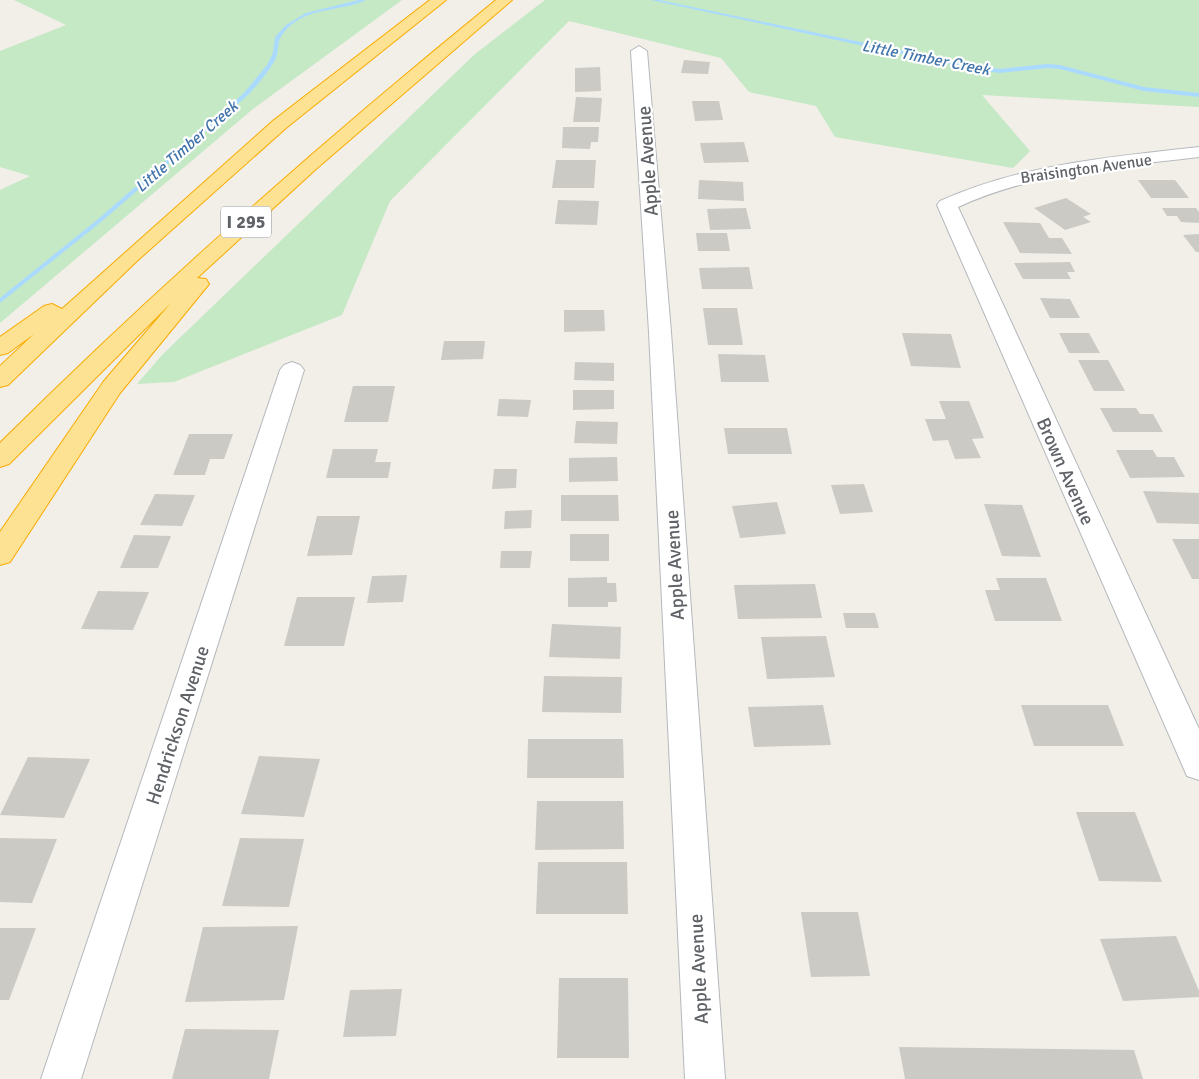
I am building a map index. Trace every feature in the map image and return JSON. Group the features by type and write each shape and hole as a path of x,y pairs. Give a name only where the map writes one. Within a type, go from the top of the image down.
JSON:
{"highway":[{"name":"I 295","path":"0,379 131,256 280,124 440,0"},
{"name":"I 295","path":"0,458 60,396 221,244 385,98 504,0"},
{"path":"0,554 112,387 194,292 221,244"},
{"path":"0,348 131,256"}],"street":[{"name":"Apple Avenue","path":"639,51 660,332 705,1079"},
{"name":"Braisington Avenue","path":"974,190 1037,173 1197,155"},
{"name":"Brown Avenue","path":"974,190 947,205 1199,766"},
{"name":"Hendrickson Avenue","path":"62,1079 292,370"}],"green space":[{"path":"14,0 402,0 253,109 0,323 0,190 30,176 0,167 0,51 66,25"},
{"path":"545,0 1199,0 1199,107 982,95 1030,151 1013,168 835,137 816,106 749,92 721,58 569,21 390,201 342,315 174,382 137,384 162,355 475,54"}],"building":[{"path":"684,60 710,62 708,74 681,73"},
{"path":"600,67 601,91 575,92 575,68"},
{"path":"576,97 602,98 600,122 573,122"},
{"path":"692,101 719,101 723,120 695,121"},
{"path":"563,127 599,127 598,142 591,142 590,149 562,148"},
{"path":"744,142 749,162 704,163 700,143"},
{"path":"556,160 596,160 594,188 552,188"},
{"path":"699,180 743,182 744,201 698,199"},
{"path":"1138,180 1175,180 1189,198 1151,198"},
{"path":"1066,198 1091,214 1083,217 1091,222 1065,230 1034,208"},
{"path":"558,200 599,201 597,225 555,224"},
{"path":"746,208 751,229 710,230 707,209"},
{"path":"1162,208 1196,208 1199,212 1199,223 1181,222 1177,216 1167,216"},
{"path":"1003,222 1040,223 1049,238 1062,238 1072,254 1020,253"},
{"path":"696,233 727,233 730,251 698,251"},
{"path":"1199,234 1199,252 1196,252 1183,235"},
{"path":"1070,262 1075,272 1067,272 1071,279 1023,279 1014,263"},
{"path":"749,267 753,289 702,289 699,268"},
{"path":"1040,298 1070,299 1080,318 1050,318"},
{"path":"703,308 737,308 743,345 708,345"},
{"path":"564,310 604,310 605,331 564,332"},
{"path":"902,333 951,334 961,368 911,366"},
{"path":"1059,333 1089,333 1100,353 1069,353"},
{"path":"444,341 485,341 483,359 441,360"},
{"path":"718,354 765,355 769,382 721,382"},
{"path":"1078,360 1108,360 1125,391 1094,391"},
{"path":"575,362 614,363 614,381 574,380"},
{"path":"353,386 395,386 388,422 344,422"},
{"path":"573,390 614,390 614,409 573,410"},
{"path":"499,399 531,400 528,417 497,416"},
{"path":"939,401 969,401 984,438 972,439 981,458 955,459 948,440 933,441 925,419 946,419"},
{"path":"1100,408 1136,408 1140,414 1153,414 1163,432 1113,432"},
{"path":"576,421 618,422 617,444 574,443"},
{"path":"724,428 787,428 792,454 728,454"},
{"path":"189,434 233,434 224,459 210,459 205,475 173,475"},
{"path":"333,449 378,449 375,462 391,462 388,478 326,478"},
{"path":"1116,450 1153,450 1157,457 1174,457 1185,477 1130,478"},
{"path":"617,457 618,481 569,482 569,458"},
{"path":"494,469 517,469 516,488 492,489"},
{"path":"864,484 873,512 840,514 831,485"},
{"path":"1143,491 1199,493 1199,524 1157,523"},
{"path":"155,494 195,495 182,526 140,525"},
{"path":"561,495 618,495 619,521 561,521"},
{"path":"777,502 786,534 740,538 732,506"},
{"path":"984,504 1022,505 1041,557 1002,556"},
{"path":"532,510 531,528 504,529 505,511"},
{"path":"317,516 360,516 352,555 307,556"},
{"path":"570,534 609,534 609,561 570,561"},
{"path":"134,535 171,536 158,568 120,568"},
{"path":"1172,539 1199,539 1199,579 1192,579"},
{"path":"501,551 532,551 530,568 500,568"},
{"path":"407,575 403,602 367,603 372,576"},
{"path":"607,577 607,583 616,583 617,602 608,602 608,607 568,607 568,578"},
{"path":"996,578 1046,578 1062,621 995,621 985,590 1000,590"},
{"path":"815,584 822,618 738,619 734,585"},
{"path":"98,591 149,592 133,630 81,629"},
{"path":"297,597 355,597 344,646 284,646"},
{"path":"843,613 875,613 879,628 846,628"},
{"path":"552,624 621,627 620,659 549,657"},
{"path":"826,636 835,677 767,679 761,637"},
{"path":"544,676 622,677 621,713 542,712"},
{"path":"823,705 831,745 754,747 748,707"},
{"path":"1021,705 1108,705 1124,746 1034,746"},
{"path":"528,739 623,739 624,778 527,778"},
{"path":"259,756 320,759 304,817 241,814"},
{"path":"28,757 90,759 64,818 0,815"},
{"path":"537,801 623,801 624,849 535,850"},
{"path":"1076,812 1135,812 1162,882 1099,881"},
{"path":"0,838 57,839 32,903 0,902"},
{"path":"240,838 304,839 289,907 222,906"},
{"path":"538,862 627,862 628,914 536,914"},
{"path":"801,912 858,912 870,976 811,977"},
{"path":"298,926 284,1000 185,1002 203,927"},
{"path":"0,928 36,928 9,1000 0,1000"},
{"path":"1176,936 1199,991 1199,997 1123,1001 1100,939"},
{"path":"559,978 628,978 629,1058 557,1058"},
{"path":"402,989 396,1036 343,1037 350,990"},
{"path":"185,1029 279,1030 269,1079 172,1079"},
{"path":"899,1047 1134,1050 1143,1079 905,1079"}],"waterway":[{"name":"Little Timber Creek","path":"0,301 99,221 246,94 270,65 275,53 278,37 287,26 297,19 318,10 364,0"},
{"name":"Little Timber Creek","path":"653,0 971,67 1000,71 1047,66 1060,67 1144,89 1199,95"}]}
